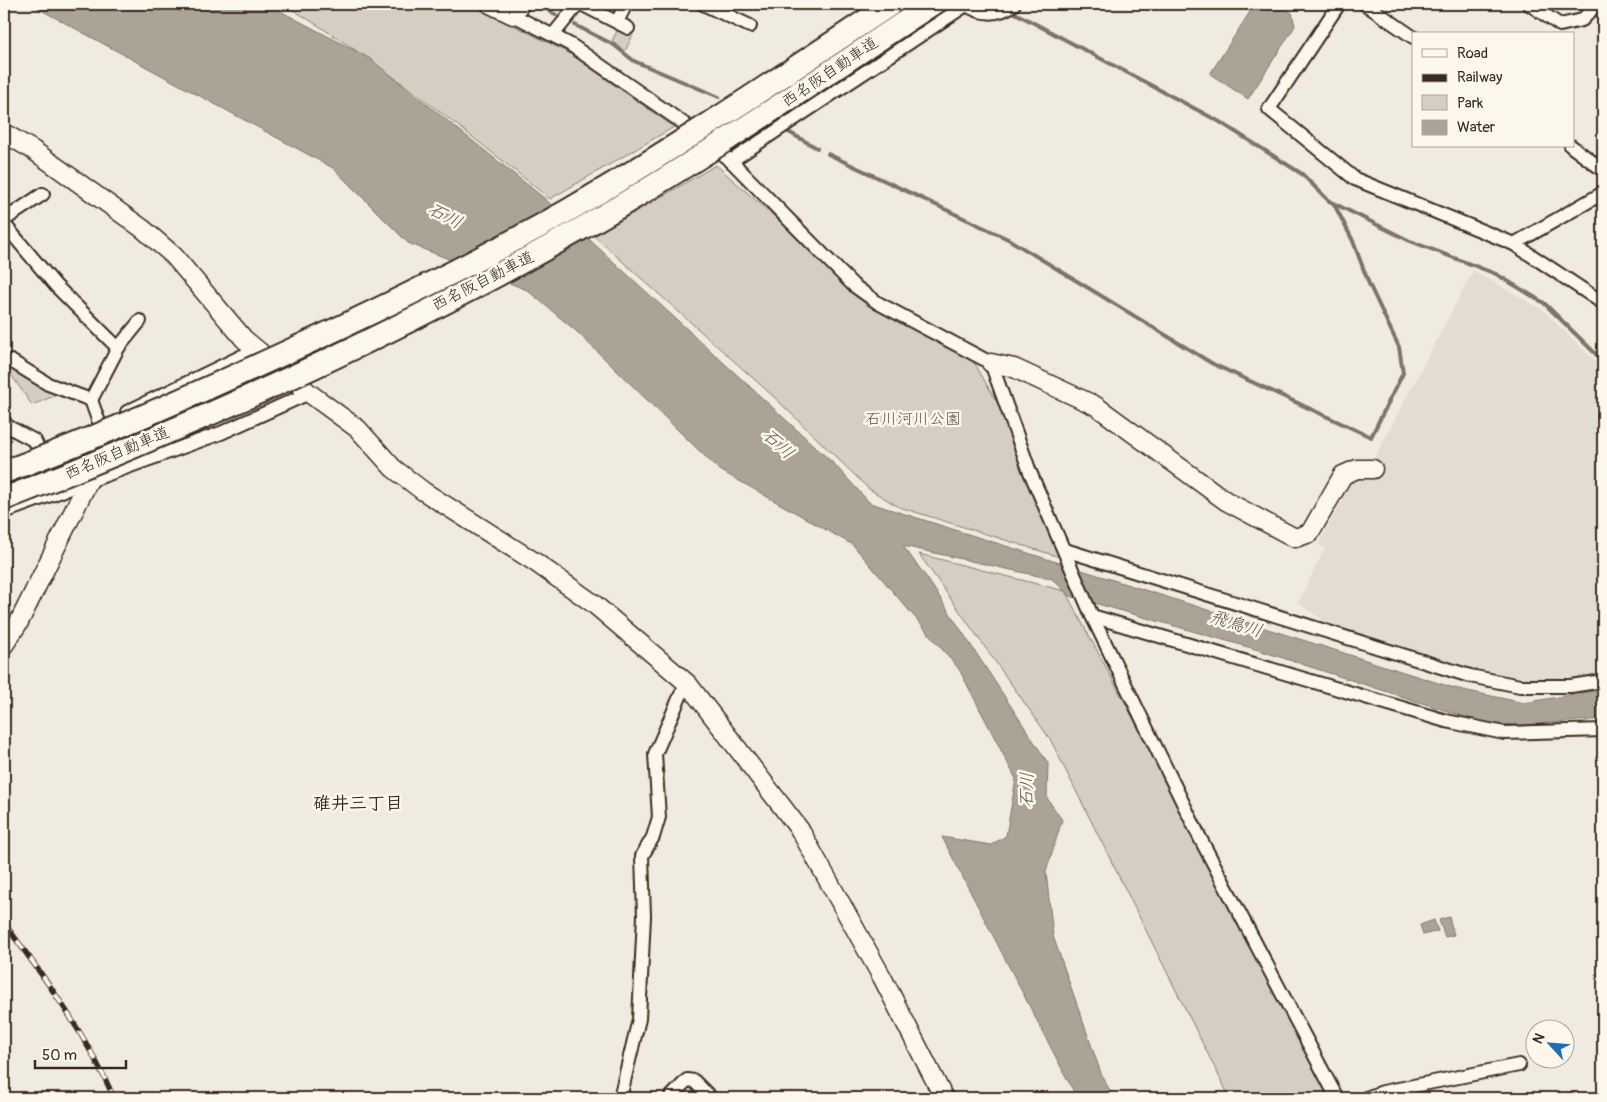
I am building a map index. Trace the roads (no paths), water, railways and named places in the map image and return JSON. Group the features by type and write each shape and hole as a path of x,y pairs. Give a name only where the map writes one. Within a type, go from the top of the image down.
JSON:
{"highway":[{"name":"西名阪自動車道","path":"4,472 162,410 352,322 473,262 568,210 703,128 891,4"},
{"name":"西名阪自動車道","path":"4,499 98,462 269,387 492,278 584,226 727,140 932,4"}],"street":[{"path":"490,4 516,9 553,35 571,44 644,95 731,161 852,285 878,303 991,364 1014,368 1096,406 1226,501 1294,538 1310,533 1343,475 1357,469 1372,469"},
{"path":"553,35 580,4 622,25 626,4"},
{"path":"703,4 750,26"},
{"path":"731,161 966,4 978,11 995,13 1005,11 1014,4"},
{"path":"1339,4 1269,109 1355,179 1514,244 1603,304"},
{"path":"1365,4 1412,36"},
{"path":"1528,4 1560,25 1582,20 1597,4"},
{"path":"4,133 34,150 143,228 174,256 206,297 244,339 309,393 358,429 393,468 423,491 535,562 594,604 688,684 800,830 882,977 944,1098"},
{"path":"1574,148 1603,170"},
{"path":"1514,244 1603,193"},
{"path":"43,194 4,222 56,286 118,348"},
{"path":"4,645 19,622 88,482 100,424 91,400 118,348 140,321"},
{"path":"4,461 100,424 257,349"},
{"path":"4,361 11,361 48,384 91,400"},
{"path":"991,364 1030,472 1092,616 1204,847 1337,1098"},
{"path":"4,512 221,434 309,393"},
{"path":"4,421 7,426 35,441 38,448"},
{"path":"1065,550 1470,676 1520,686 1571,686 1603,681"},
{"path":"1092,616 1446,721 1504,733 1603,730"},
{"path":"620,1098 639,1019 644,916 642,856 653,837 659,817 655,754 688,684"},
{"path":"1366,1098 1383,1092 1519,1065"},
{"path":"670,1098 687,1080 694,1081 711,1098"}],"water":[{"path":"30,4 267,4 369,58 544,198 833,463 870,503 1454,688 1524,703 1603,689 1603,719 1525,725 1487,724 1255,649 1070,596 1052,579 903,546 927,578 1048,763 1047,798 1062,820 1046,872 1053,936 1102,1076 1114,1098 1077,1098 942,837 991,845 1006,836 1016,779 959,669 853,545 718,469 576,331 527,290 408,243 333,168"},
{"path":"1255,4 1278,4 1292,13 1295,26 1248,99 1210,74"},
{"path":"1449,917 1454,935 1445,937 1439,920"},
{"path":"1434,920 1438,931 1423,935 1420,925"}],"waterway":[{"path":"540,5 556,15"},
{"path":"1015,13 1220,122 1302,174 1329,201 1410,241 1496,274 1544,303 1603,361"},
{"path":"575,25 614,45 634,61 719,97"},
{"path":"785,130 817,148"},
{"path":"828,154 1008,239 1213,364 1371,437 1403,373 1399,347 1369,284 1353,241 1334,204"}],"railway":[{"path":"4,923 78,1029 114,1098"}],"district":[{"name":"碓井三丁目","path":"358,803"}],"water label":[{"name":"石川","path":"445,216"},
{"name":"石川","path":"778,444"},
{"name":"飛鳥川","path":"1236,624"},
{"name":"石川","path":"1027,790"}],"park label":[{"name":"石川河川公園","path":"913,419"}]}
